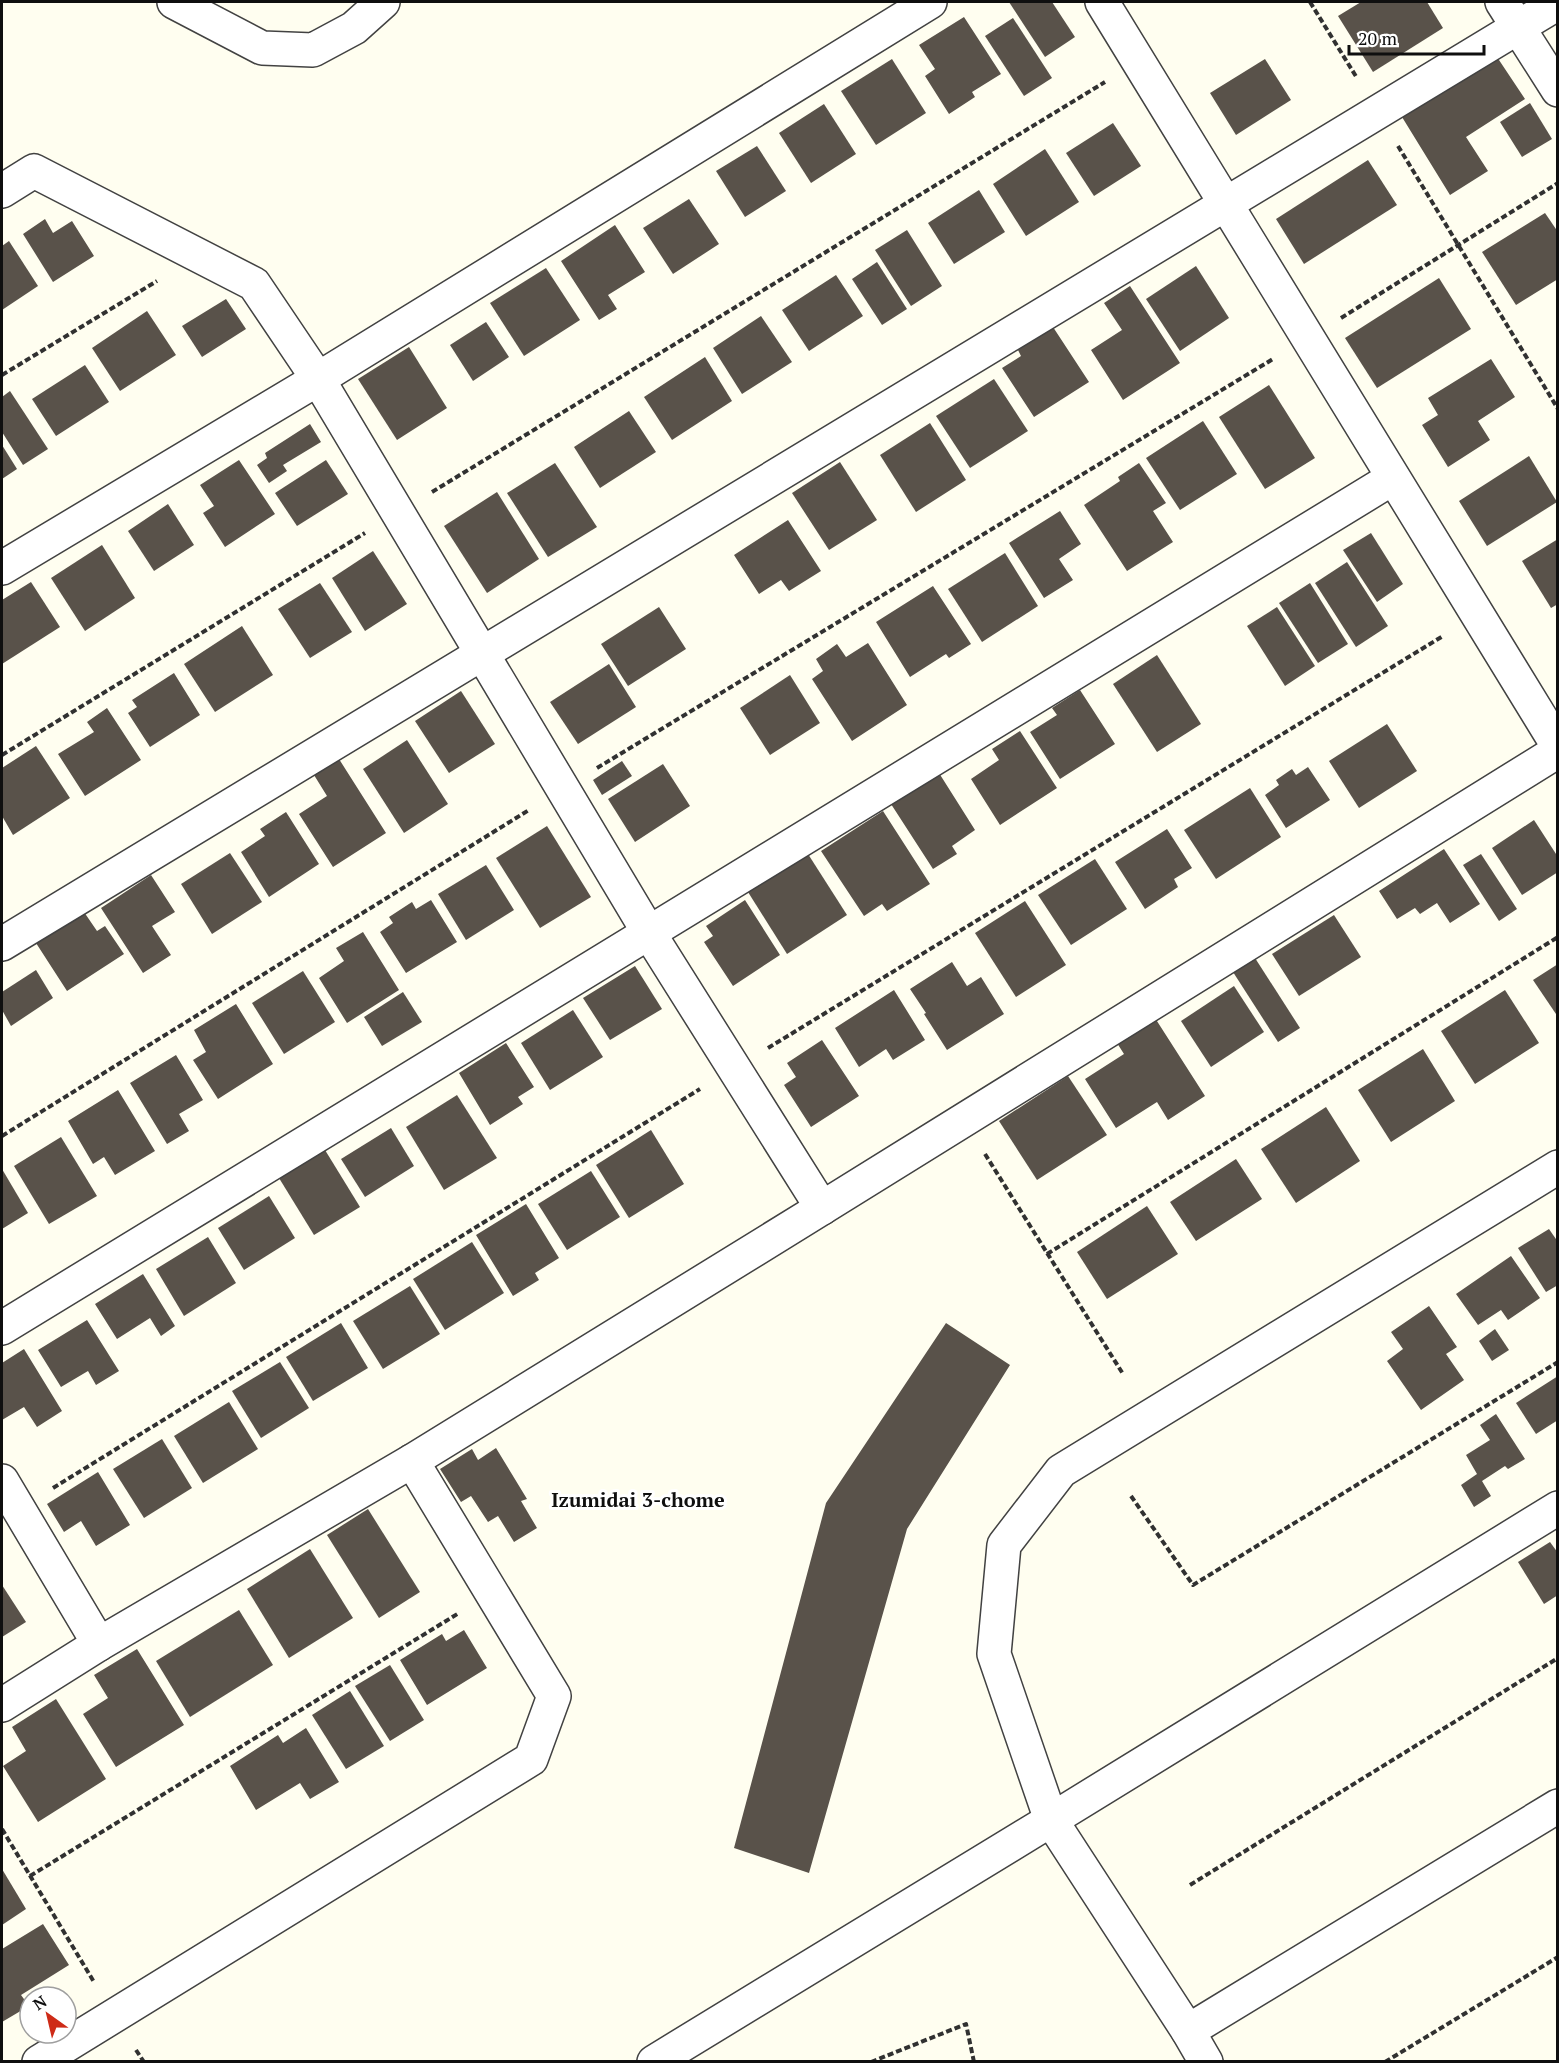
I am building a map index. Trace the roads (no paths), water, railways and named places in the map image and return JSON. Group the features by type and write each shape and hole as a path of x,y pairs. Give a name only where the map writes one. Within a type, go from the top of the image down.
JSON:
{"street":[{"path":"174,2 262,48 313,50 354,28 383,2"},
{"path":"2,568 318,379 930,2"},
{"path":"1102,2 1557,746"},
{"path":"2,944 1378,111 1510,14 1557,3"},
{"path":"1510,14 1557,90"},
{"path":"2,191 34,171 254,284 318,379 649,933 822,1208"},
{"path":"2,1328 1393,478"},
{"path":"2,1705 99,1644 412,1461 1557,751"},
{"path":"1206,2061 1051,1820 994,1654 1004,1545 1061,1471 1557,1167"},
{"path":"39,2061 531,1759 554,1696 412,1461"},
{"path":"2,1480 99,1644"},
{"path":"654,2061 1051,1820 1557,1508"},
{"path":"1188,2031 1557,1806"}],"district":[{"name":"Izumidai 3-chome","path":"638,1499"}]}
